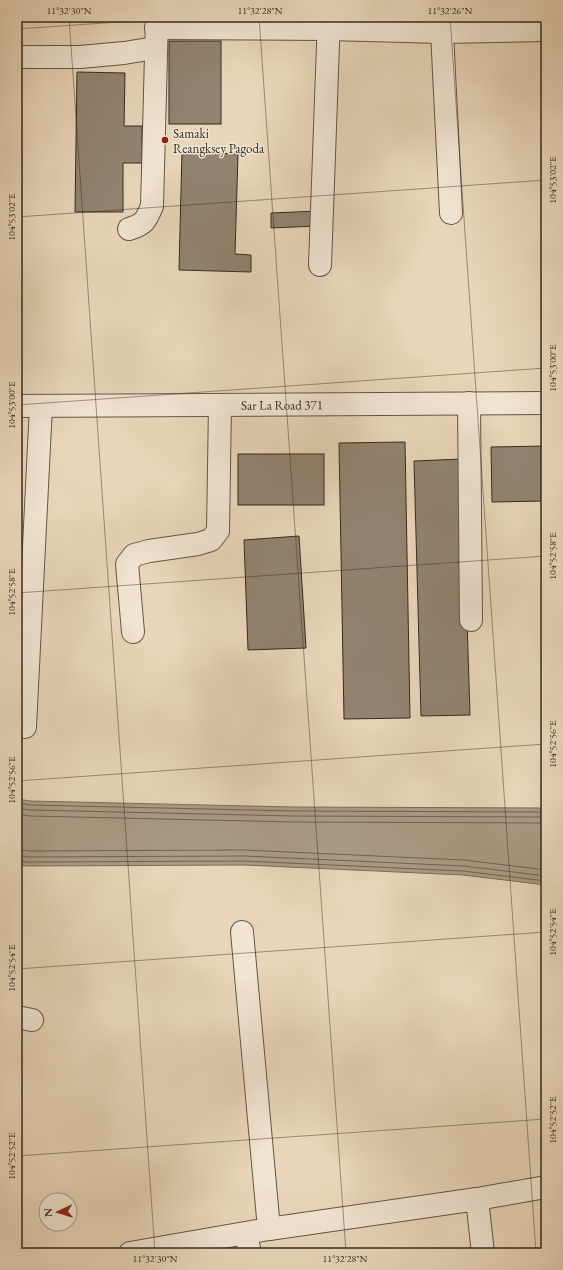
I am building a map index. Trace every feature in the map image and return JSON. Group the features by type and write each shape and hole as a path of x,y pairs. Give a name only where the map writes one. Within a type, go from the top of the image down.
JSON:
{"street":[{"path":"320,265 328,23"},
{"path":"17,57 80,57 124,53 156,31 328,23 546,30"},
{"path":"451,213 454,27"},
{"path":"129,229 138,226 145,221 152,206 156,31"},
{"path":"469,403 471,620"},
{"name":"Sar La Road 371","path":"17,406 546,403"},
{"path":"133,632 126,564 134,555 149,551 198,544 211,540 218,531 220,405"},
{"path":"25,727 41,406"},
{"path":"242,932 269,1229"},
{"path":"130,1253 248,1243 269,1229 477,1199 546,1187"},
{"path":"477,1199 483,1253"}],"water":[{"path":"17,799 30,801 293,807 546,808 546,885 463,875 244,865 25,866 17,863"}],"building":[{"path":"169,41 221,41 221,124 169,124"},
{"path":"77,72 125,73 124,126 142,126 142,163 123,163 123,212 75,212"},
{"path":"182,152 238,154 235,254 251,255 251,272 179,270"},
{"path":"318,211 317,226 271,228 271,213"},
{"path":"405,442 410,718 344,719 339,443"},
{"path":"546,446 546,501 492,502 491,447"},
{"path":"238,454 324,454 324,505 238,505"},
{"path":"462,459 470,715 421,716 414,461"},
{"path":"299,536 306,648 248,650 244,540"}],"place":[{"name":"Samaki Reangksey Pagoda","path":"165,140"}]}
